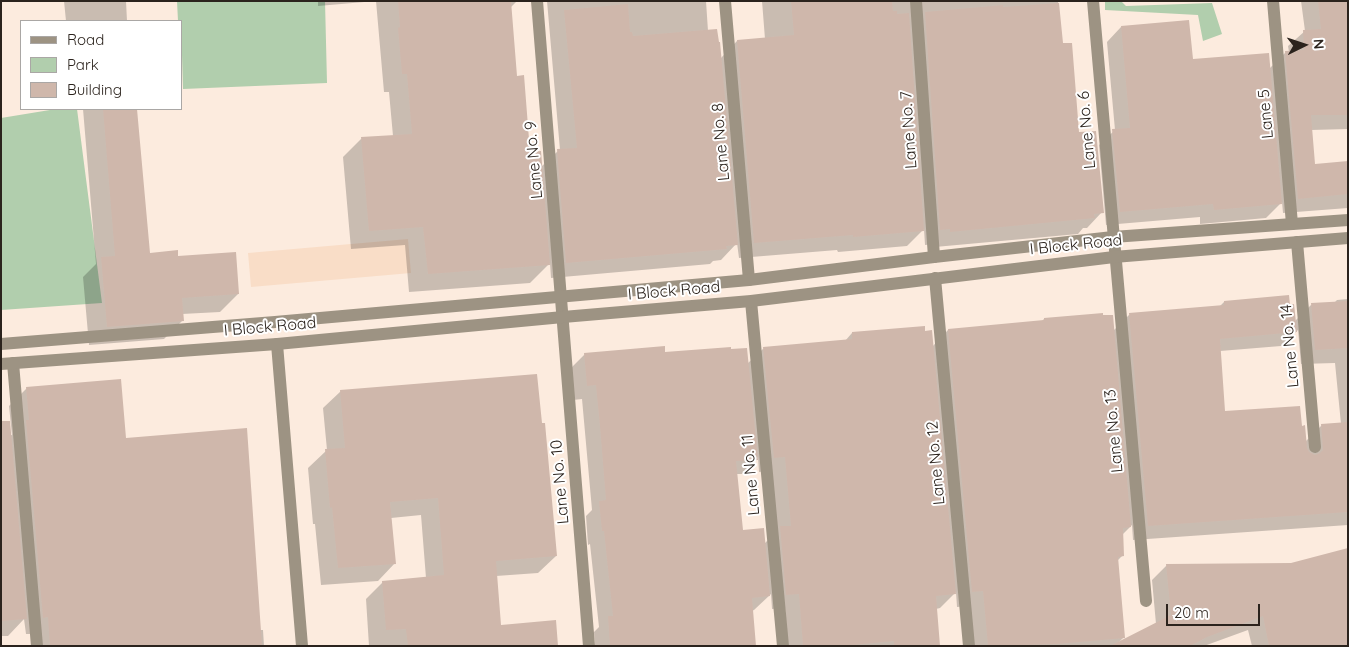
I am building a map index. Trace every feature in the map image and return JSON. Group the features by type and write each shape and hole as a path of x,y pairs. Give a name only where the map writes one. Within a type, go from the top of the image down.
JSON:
{"street":[{"name":"Lane No. 9","path":"537,1 563,317"},
{"name":"Lane No. 8","path":"725,1 749,280"},
{"name":"Lane No. 7","path":"916,1 934,257"},
{"name":"Lane No. 6","path":"1093,1 1114,257"},
{"name":"Lane 5","path":"1274,1 1292,224"},
{"name":"I Block Road","path":"1,344 749,280 1113,237 1348,220"},
{"name":"I Block Road","path":"7,364 277,344 751,301 1114,257 1348,238"},
{"name":"Lane No. 14","path":"1297,242 1315,447"},
{"name":"Lane No. 13","path":"1114,257 1146,601"},
{"name":"Lane No. 12","path":"935,278 969,646"},
{"name":"Lane No. 11","path":"751,301 783,646"},
{"name":"Lane No. 10","path":"563,317 589,646"},
{"path":"277,344 302,646"},
{"path":"7,364 37,646"}],"shaded area":[{"path":"408,239 411,273 251,287 248,253"}],"green space":[{"path":"177,1 325,1 327,83 183,89 182,20 178,20"},
{"path":"1105,1 1121,1 1126,6 1212,3 1222,34 1203,41 1198,15 1105,10"},
{"path":"50,110 77,110 102,303 1,310 1,118"}],"building":[{"path":"398,1 511,1 517,76 524,75 530,152 541,151 550,265 428,274 423,227 369,231 361,137 412,134 407,74 402,74"},
{"path":"791,1 892,1 893,11 897,11 897,14 909,13 924,231 754,243 737,40 794,35"},
{"path":"1318,1 1348,1 1348,115 1311,115 1315,164 1348,161 1348,194 1298,199 1285,51 1304,50 1303,30 1321,29"},
{"path":"1059,3 1063,43 1072,43 1079,132 1096,131 1104,213 1094,214 1095,218 950,232 950,229 940,230 925,12 1003,5 1003,7"},
{"path":"628,4 630,32 632,32 633,36 717,29 720,42 738,245 726,246 727,249 566,263 557,149 577,148 564,10"},
{"path":"1189,20 1193,59 1269,53 1282,204 1214,210 1213,204 1120,212 1112,129 1130,128 1121,26"},
{"path":"103,110 137,110 150,253 178,250 178,256 236,252 239,294 182,298 184,321 107,327 101,257 115,256"},
{"path":"1289,295 1290,305 1294,304 1297,332 1220,339 1225,411 1300,406 1302,426 1305,425 1307,448 1309,452 1315,455 1323,450 1321,424 1348,422 1348,512 1148,526 1129,313 1224,305 1224,301"},
{"path":"1348,301 1348,348 1315,350 1311,303"},
{"path":"1103,313 1103,315 1113,315 1131,527 1123,528 1124,556 1118,557 1125,638 1057,644 988,646 983,591 972,592 948,329"},
{"path":"925,326 925,331 932,330 956,594 936,596 940,646 894,646 894,641 842,646 803,646 799,594 786,595 780,526 791,526 785,457 774,458 763,347 852,339 852,332"},
{"path":"665,346 665,352 731,347 731,349 747,348 758,460 736,461 743,530 764,528 770,596 752,598 756,646 610,646 608,616 613,616 599,501 606,500 600,426 596,385 587,386 584,353"},
{"path":"537,374 542,423 545,423 557,556 496,561 501,625 556,620 558,646 408,646 406,629 386,630 382,581 444,575 438,498 390,502 396,564 338,568 325,449 345,448 340,390"},
{"path":"121,379 126,438 247,428 262,646 50,646 48,617 43,618 26,420 29,420 26,387"},
{"path":"1,421 10,421 27,619 1,621"},
{"path":"1348,548 1348,646 1269,646 1263,616 1207,637 1190,646 1110,646 1171,615 1166,564 1291,563"}]}
